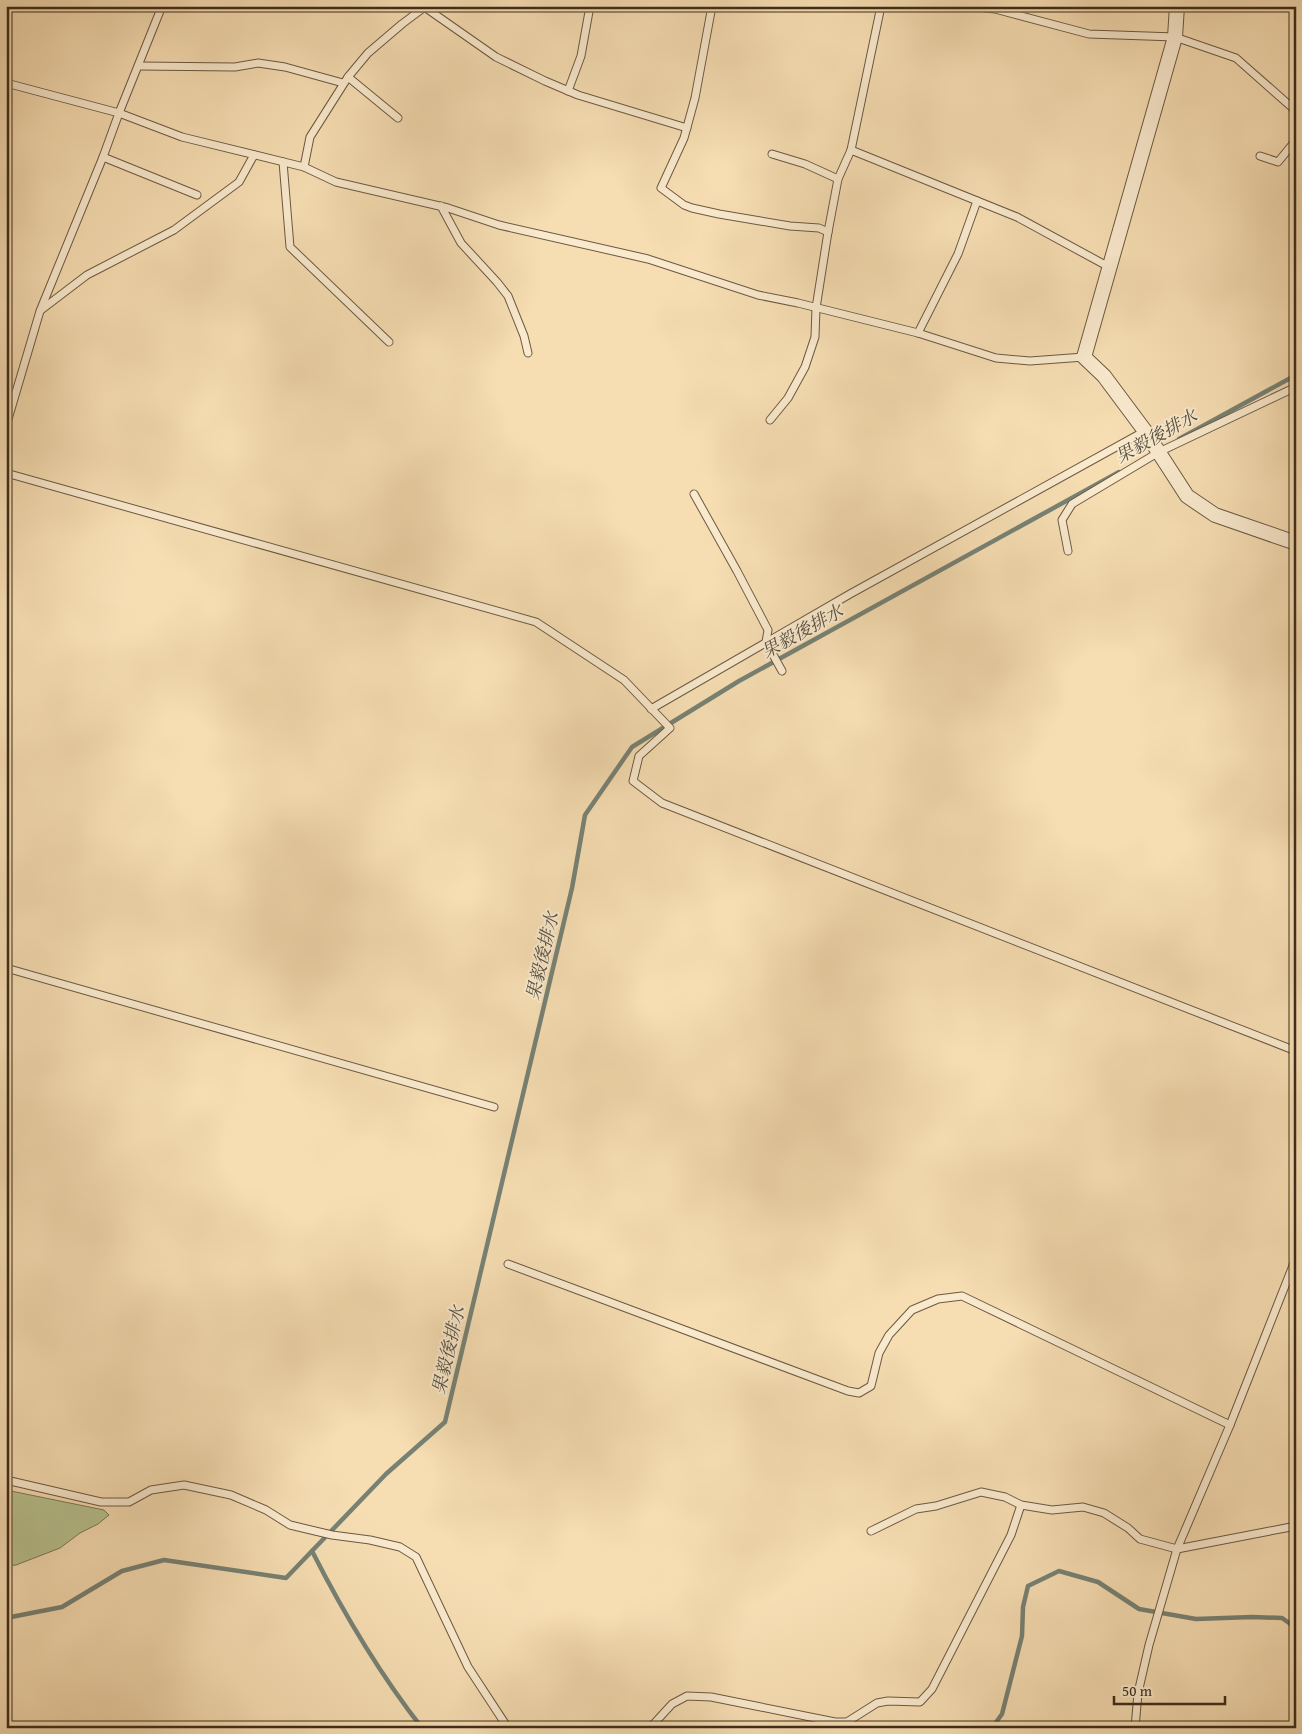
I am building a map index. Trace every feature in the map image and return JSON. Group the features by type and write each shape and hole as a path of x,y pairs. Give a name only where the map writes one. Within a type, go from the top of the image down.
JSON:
{"street":[{"path":"1177,6 1175,37 1084,357 1104,376 1145,430 1187,496 1214,515 1296,543"}],"lane":[{"path":"6,426 40,311 162,6"},
{"path":"568,91 581,56 590,6"},
{"path":"712,6 695,98 687,128 661,188 684,205 719,214 790,226 818,228 828,232"},
{"path":"770,420 788,398 805,367 815,337 816,308 838,179 851,150 881,6"},
{"path":"968,6 995,9 1089,34 1175,37 1236,58 1296,111"},
{"path":"304,167 310,137 345,80 375,48 425,7 496,57 545,81 568,91 687,128"},
{"path":"139,66 235,67 258,63 285,67 345,80 398,118"},
{"path":"6,83 119,113 182,137 304,167 336,182 441,206 499,225 648,260 758,295 918,334 996,358 1030,361 1084,357"},
{"path":"1260,156 1278,162 1296,140"},
{"path":"851,150 1017,217 1110,267"},
{"path":"772,154 805,164 838,179"},
{"path":"40,311 87,275 174,230 239,182 254,155"},
{"path":"103,157 196,195"},
{"path":"283,162 290,247 388,342"},
{"path":"918,334 958,254 977,201"},
{"path":"441,206 461,243 498,282 508,296 524,336 528,353"},
{"path":"1068,551 1062,520 1072,504 1159,452 1296,387"},
{"path":"651,709 859,589 1145,430"},
{"path":"6,473 536,622 624,680 670,728 639,756 633,781 662,804 1296,1051"},
{"path":"694,494 768,630 766,642 782,671"},
{"path":"6,968 494,1107"},
{"path":"1135,1728 1138,1693 1149,1645 1177,1549 1230,1425 1296,1258"},
{"path":"508,1264 848,1391 859,1393 871,1386 879,1353 889,1335 912,1310 938,1299 962,1296 1230,1425"},
{"path":"6,1480 101,1502 129,1502 151,1490 184,1485 231,1495 266,1510 290,1525 332,1535 370,1540 400,1547 416,1557 468,1666 508,1728"},
{"path":"872,1531 916,1509 936,1506 981,1492 1005,1498 1021,1505 1052,1510 1082,1507 1104,1513 1128,1528 1140,1539 1177,1549 1296,1526"},
{"path":"650,1728 672,1704 687,1696 711,1697 835,1722 848,1722 877,1703 888,1701 920,1702 932,1689 1010,1535 1021,1505"}],"green space":[{"path":"6,1490 104,1510 109,1515 60,1548 16,1565 6,1566"}],"waterway":[{"name":"果毅後排水","path":"1179,439 1296,375"},
{"name":"果毅後排水","path":"6,1618 62,1607 122,1571 164,1560 286,1578 386,1474 445,1422 572,888 585,815 632,747 739,681 1119,472"},
{"path":"312,1551 362,1642 422,1728"},
{"path":"992,1728 1002,1714 1022,1636 1023,1607 1028,1586 1059,1571 1098,1582 1139,1609 1196,1619 1282,1618 1296,1628"}]}
